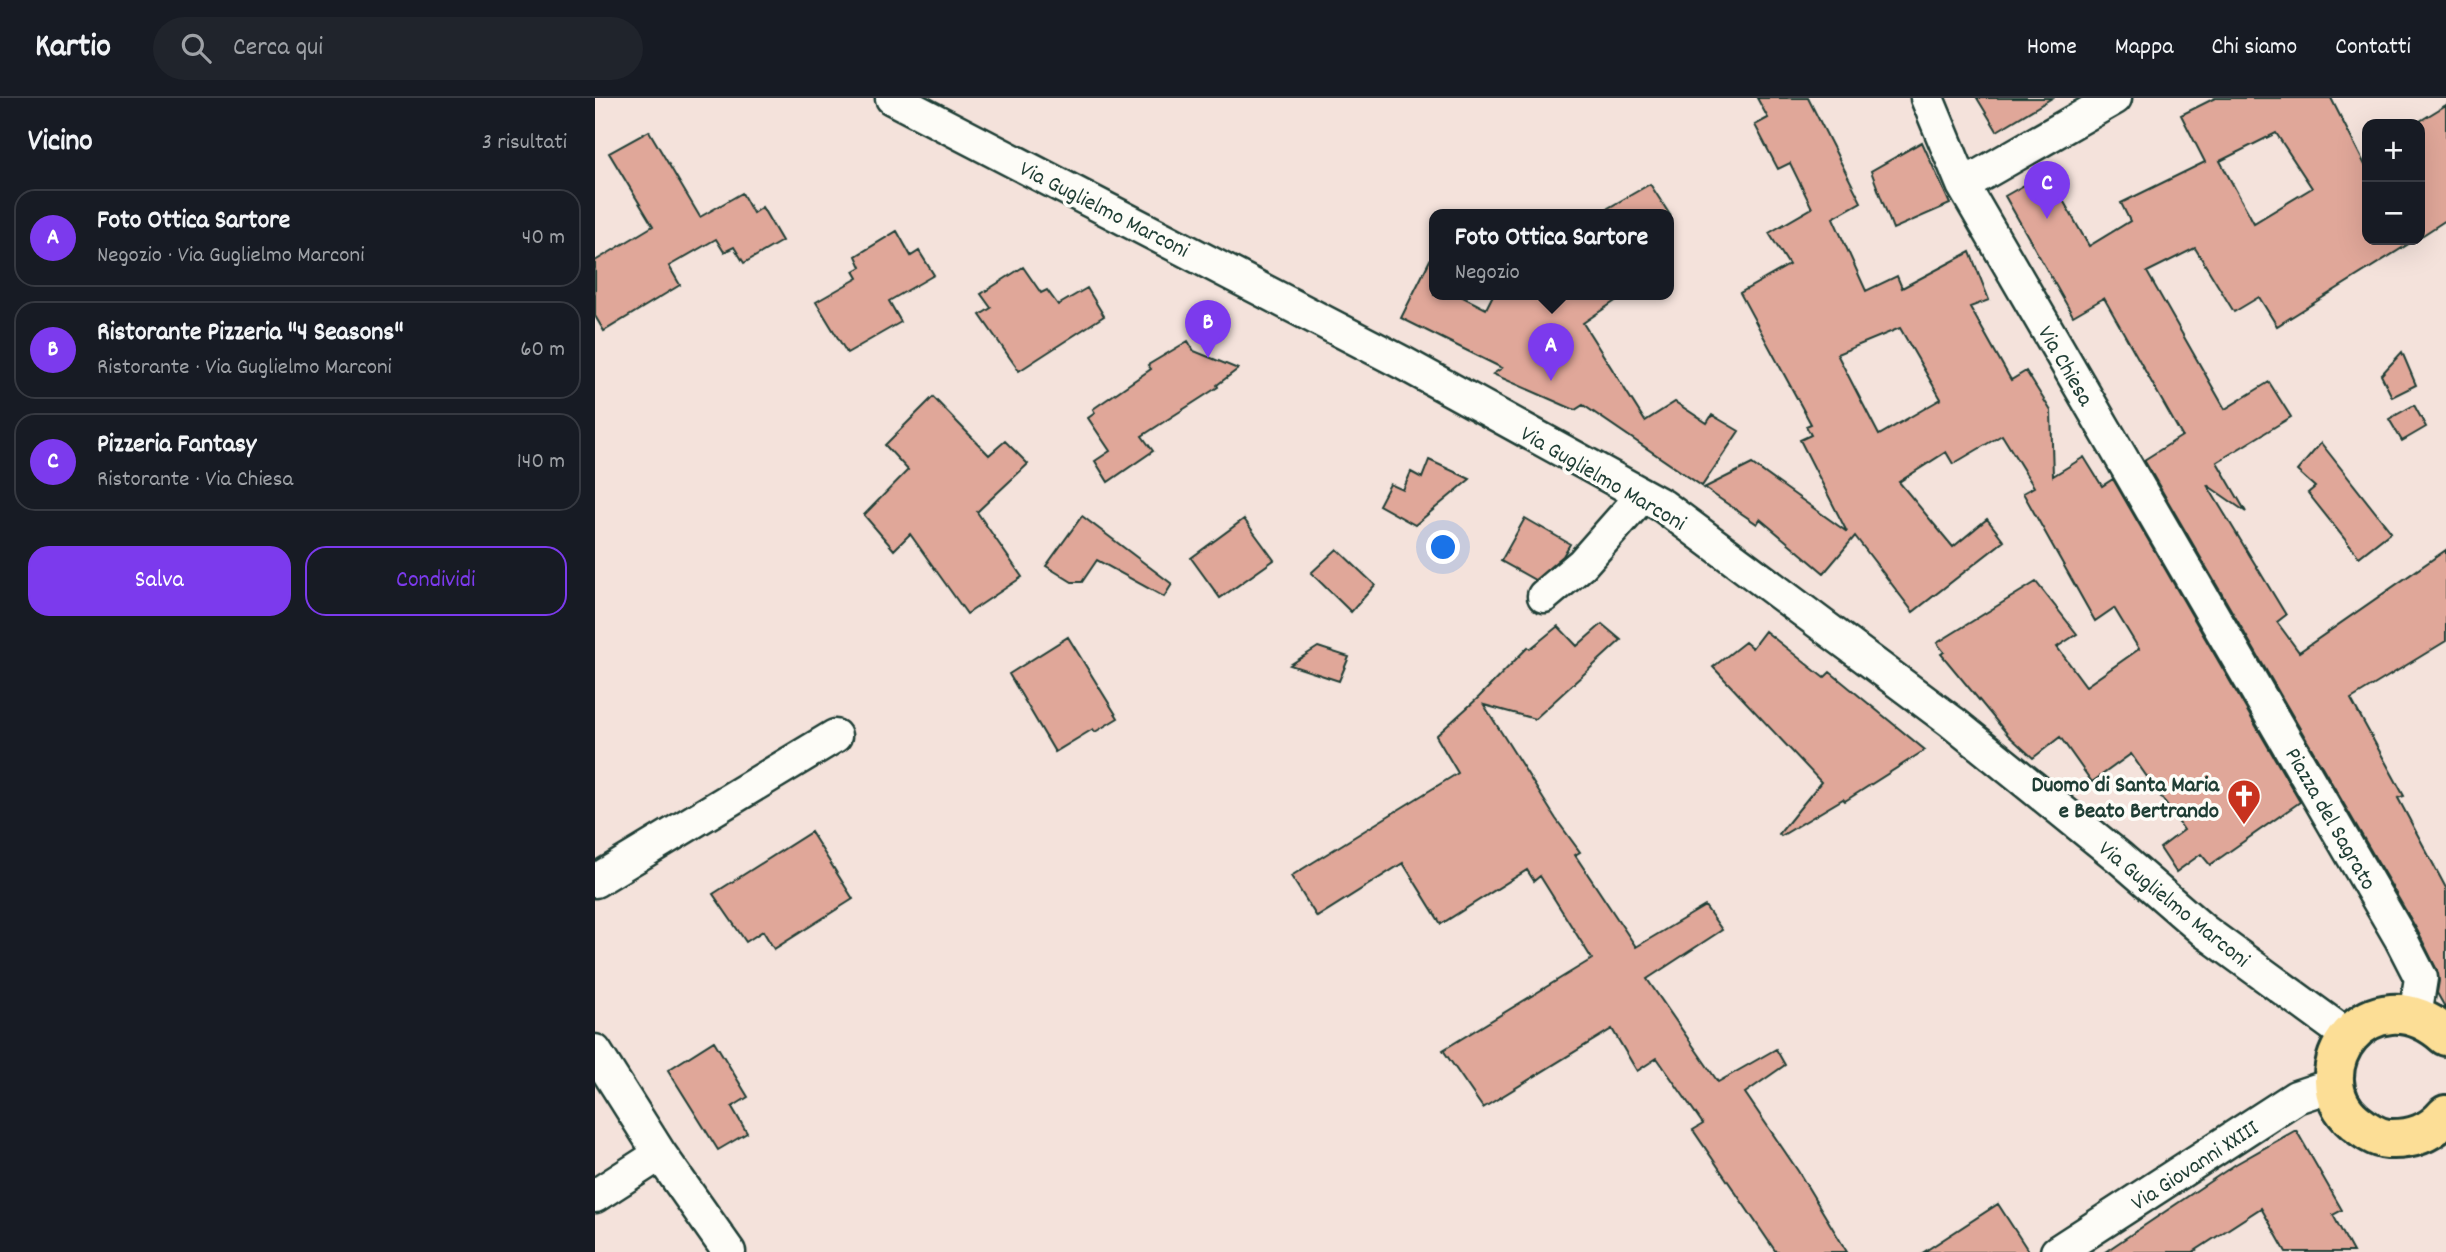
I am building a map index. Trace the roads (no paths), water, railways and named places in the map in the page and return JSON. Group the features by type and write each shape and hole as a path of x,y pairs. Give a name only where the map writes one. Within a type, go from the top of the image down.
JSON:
{"main road":[{"path":"2446,1036 2432,1024 2415,1016 2397,1013 2379,1016 2363,1024 2349,1036 2340,1050 2335,1067 2335,1084 2340,1103 2351,1119 2366,1131 2384,1138 2403,1139 2422,1135 2446,1115"}],"street":[{"name":"Via Guglielmo Marconi","path":"892,98 1403,363 1663,506 1952,722 2120,858 2204,931 2349,1036"},
{"name":"Via Chiesa","path":"1927,98 1963,186 2219,627"},
{"path":"1963,186 2115,98"},
{"path":"1544,596 1582,564 1643,495"},
{"name":"Piazza del Sagrato","path":"2219,627 2264,700 2421,978 2415,1016"},
{"path":"595,881 835,736"},
{"path":"595,1051 660,1154 729,1252"},
{"name":"Via Giovanni XXIII","path":"2057,1252 2296,1097 2335,1084"},
{"path":"595,1196 660,1154"}],"place":[{"name":"Pizzeria Fantasy","path":"2047,219"},
{"name":"Ristorante Pizzeria \"4 Seasons\"","path":"1208,358"},
{"name":"Foto Ottica Sartore","path":"1551,381"},
{"name":"Duomo di Santa Maria e Beato Bertrando","path":"2244,826"}]}
